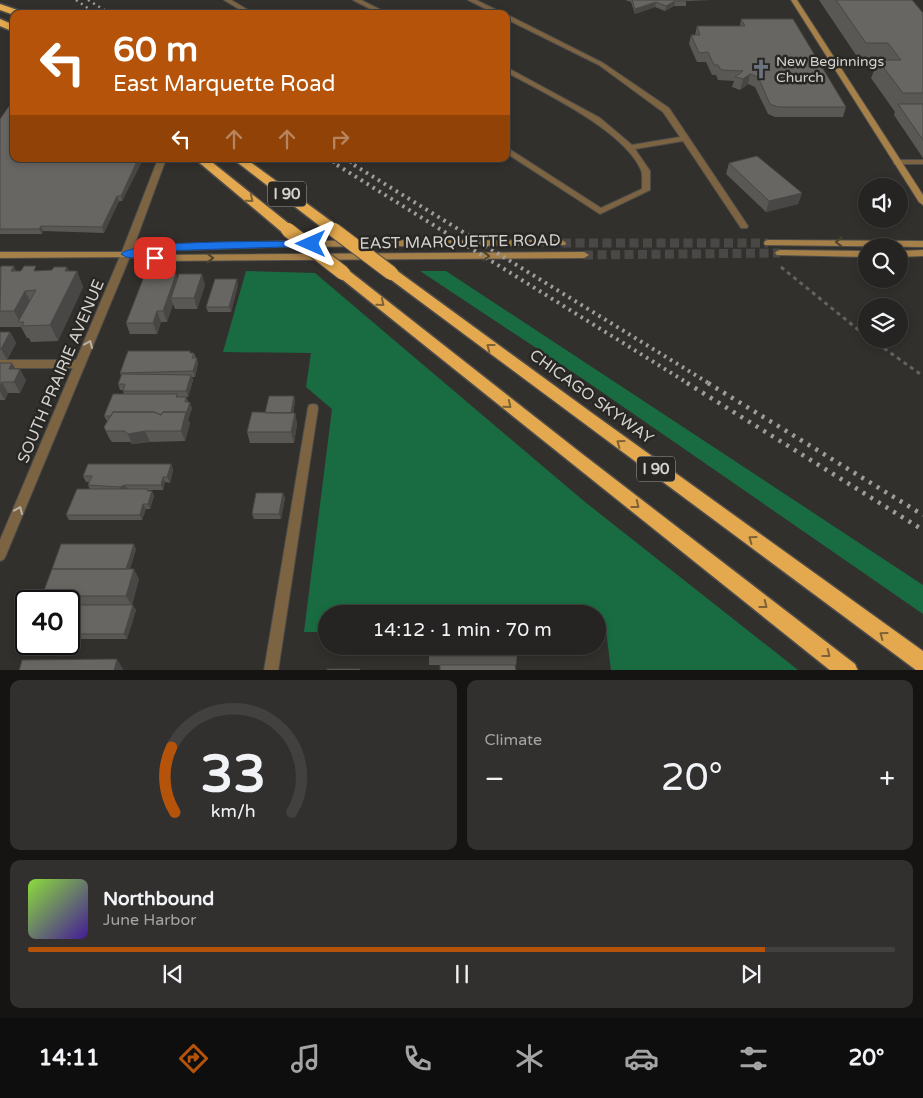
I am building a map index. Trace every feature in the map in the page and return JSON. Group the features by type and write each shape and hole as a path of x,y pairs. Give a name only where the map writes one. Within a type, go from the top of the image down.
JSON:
{"highway":[{"name":"I 90","path":"205,162 575,458 848,670"},
{"name":"CHICAGO SKYWAY","path":"243,162 594,424 923,663"}],"street":[{"path":"227,0 245,10"},
{"path":"356,0 377,10"},
{"path":"471,0 493,10"},
{"path":"794,0 923,202"},
{"path":"510,18 601,64 666,110 744,226"},
{"path":"510,71 597,120 630,148 646,171 646,190 600,211 510,152"},
{"path":"630,148 686,138"},
{"name":"SOUTH PRAIRIE AVENUE","path":"0,555 126,254 161,162"},
{"path":"897,162 923,162"},
{"path":"768,242 923,244"},
{"name":"EAST MARQUETTE ROAD","path":"126,254 159,248 276,244 562,243"},
{"path":"908,254 923,253"},
{"name":"EAST MARQUETTE ROAD","path":"0,254 126,254 155,258 584,255"},
{"path":"777,257 858,254"},
{"path":"0,364 80,364"},
{"path":"271,670 312,408"}],"path":[{"path":"777,257 787,273 858,330"},
{"path":"884,348 923,376"}],"green space":[{"path":"246,271 315,273 585,502 798,670 611,670 606,631 606,605 318,605 318,632 304,632 332,409 306,387 311,353 223,352"},
{"path":"420,271 446,271 923,585 923,614 583,379"}],"building":[{"path":"632,0 687,1 675,1 666,6 656,2 635,9"},
{"path":"836,0 912,0 923,13 923,93 903,93 878,60 901,60 888,43 866,43"},
{"name":"New Beginnings Church","path":"741,19 793,19 846,107 778,107 770,104 758,77 750,74 743,79 735,77 743,71 721,70 718,65 714,65 708,52 699,53 691,35 700,35 697,26 745,26"},
{"path":"898,104 923,104 923,140"},
{"path":"10,105 10,162 137,162 121,196 117,196 102,227 41,226 39,229 0,229 0,119"},
{"path":"757,156 802,193 769,201 729,163"},
{"path":"1,266 14,266 11,271 21,271 24,266 36,266 34,271 52,270 54,267 67,267 65,271 77,271 50,325 22,326 24,322 18,322 36,290 25,291 14,311 0,311"},
{"path":"145,274 176,274 163,311 157,311 153,323 126,323"},
{"path":"179,274 202,274 194,298 171,298"},
{"path":"215,279 237,279 229,307 206,307"},
{"path":"0,332 10,332 1,349 0,349"},
{"path":"128,351 190,351 190,353 194,353 192,358 197,358 193,371 120,373"},
{"path":"0,363 12,363 9,369 20,369 14,382 2,382 0,386"},
{"path":"122,374 191,375 186,391 123,391 125,384 118,384"},
{"path":"113,394 177,394 176,397 186,397 185,402 190,402 186,414 186,412 163,412 161,415 154,412 113,412 111,416 104,416"},
{"path":"269,396 294,396 291,413 265,413"},
{"path":"113,412 154,412 161,415 163,412 186,412 181,431 145,431 128,434 125,431 106,431 104,427"},
{"path":"252,412 295,413 291,432 247,432"},
{"path":"88,464 171,464 167,477 163,477 161,485 125,485 120,487 88,485 92,476 83,476"},
{"path":"77,489 148,489 147,491 152,491 148,504 143,504 140,515 66,515"},
{"path":"256,493 283,493 279,514 252,514"},
{"path":"61,544 134,544 126,569 52,569"},
{"path":"52,569 134,569 126,596 80,596 80,590 44,590"},
{"path":"80,605 133,605 124,634 80,634"},
{"path":"517,655 517,656 429,656"},
{"path":"117,659 114,670 19,670 22,660"},
{"path":"440,665 515,665 516,670 440,670"},
{"path":"327,669 360,669 360,670"}],"tunnel":[{"path":"562,243 768,243"},
{"path":"584,255 780,253"}],"railway":[{"path":"76,0 91,10"},
{"path":"88,0 104,10"},
{"path":"333,162 339,166"},
{"path":"350,162 356,166"},
{"path":"337,165 689,384"},
{"path":"354,165 710,384"},
{"path":"687,383 923,530"},
{"path":"708,383 923,515"}],"place":[{"name":"New Beginnings Church","path":"761,69"}],"route":[{"path":"155,258 126,254 159,248 311,244"}]}
